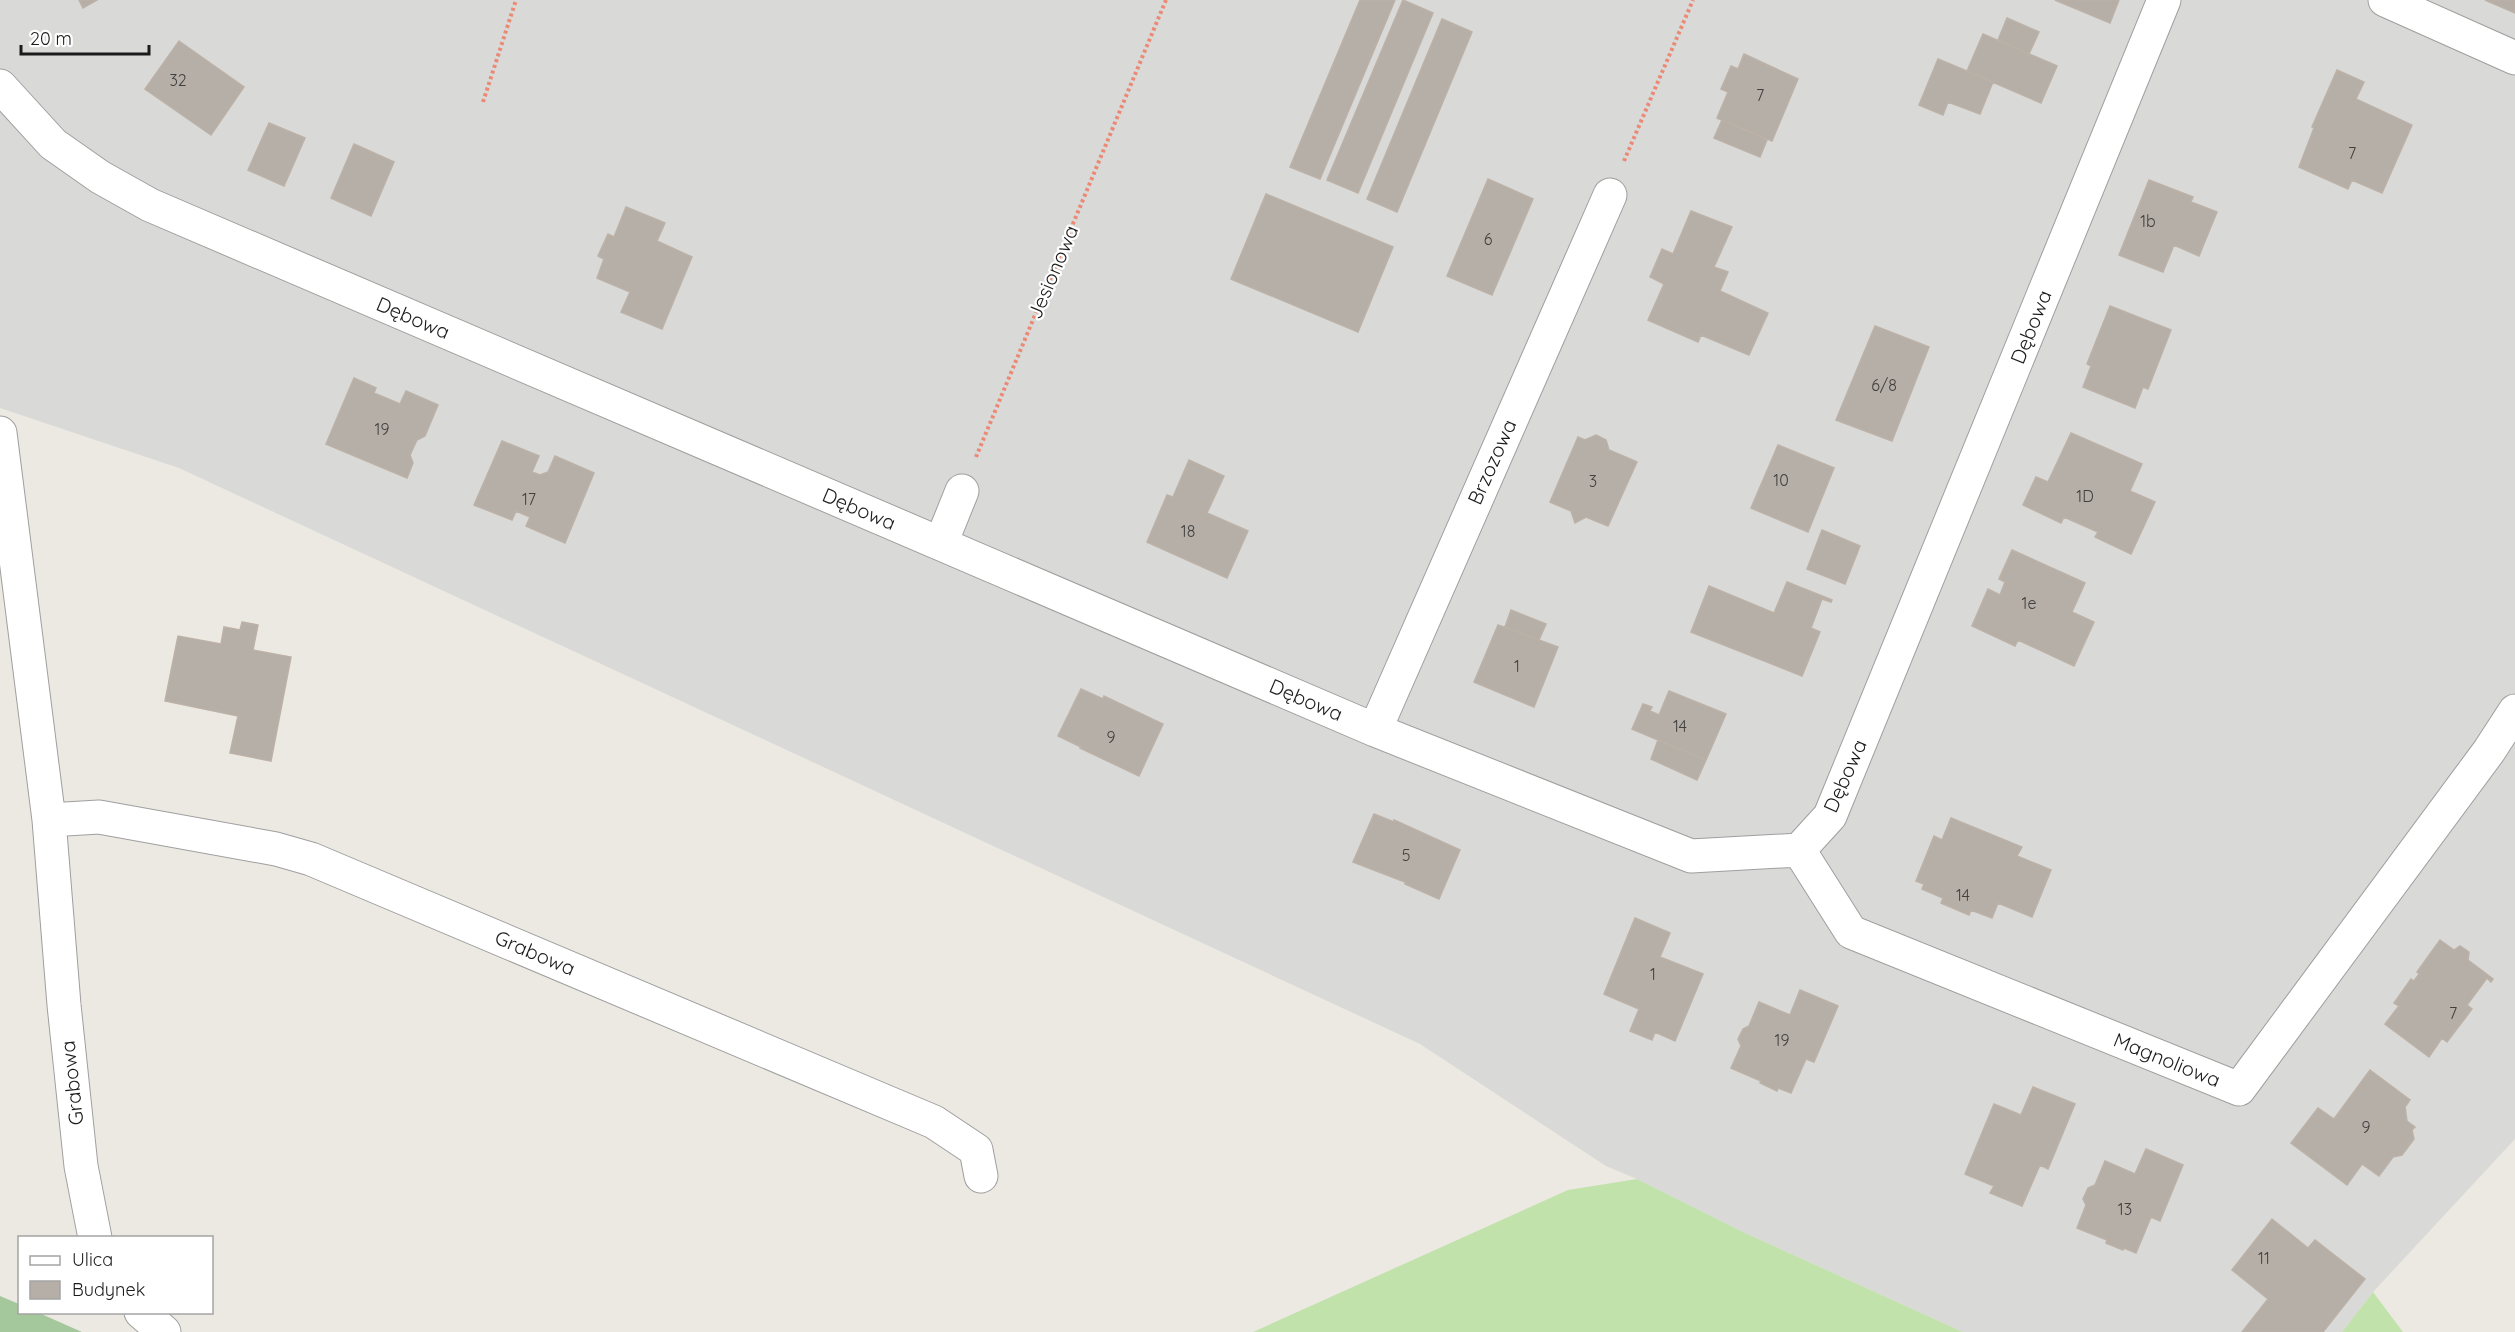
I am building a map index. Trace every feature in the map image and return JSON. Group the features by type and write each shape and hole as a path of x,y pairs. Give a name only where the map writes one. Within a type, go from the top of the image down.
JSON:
{"street":[{"name":"Dębowa","path":"0,86 53,144 100,177 150,205 1375,730 1691,856 1799,850 1830,816 2164,0"},
{"path":"2385,0 2515,58"},
{"name":"Brzozowa","path":"1375,730 1610,195"},
{"name":"Grabowa","path":"0,433 49,820 63,1005 80,1154 95,1236"},
{"path":"940,543 962,491"},
{"name":"Magnoliowa","path":"1799,850 1851,932 2238,1089 2482,760 2515,711"},
{"name":"Grabowa","path":"49,820 99,817 276,849 311,859 934,1122 976,1150 981,1176"},
{"path":"143,1314 164,1332"}],"path":[{"path":"483,102 516,0"},
{"name":"Jesionowa","path":"962,491 1166,0"},
{"path":"1610,195 1693,0"}],"shaded area":[{"path":"0,0 2515,0 2515,1139 2373,1292 2342,1332 1963,1332 1743,1232 1606,1166 1420,1044 179,468 0,408"}],"green space":[{"path":"1637,1179 1743,1232 1963,1332 1253,1332 1568,1190"},
{"path":"2373,1292 2403,1332 2342,1332"},
{"path":"0,1296 18,1304 18,1314 41,1314 82,1332 0,1332"}],"building":[{"path":"79,0 97,0 83,8"},
{"path":"1360,0 1395,0 1320,179 1290,167"},
{"path":"1403,0 1433,13 1358,193 1327,180"},
{"path":"2055,0 2119,0 2110,23"},
{"path":"2485,0 2515,0 2515,13"},
{"path":"2007,18 2039,32 2029,54 1998,40"},
{"path":"1442,19 1472,32 1397,212 1367,199"},
{"path":"1983,34 2057,66 2041,103 1967,71"},
{"path":"179,41 244,87 211,135 145,89"},
{"path":"1744,54 1798,79 1772,141 1717,118 1728,92 1721,89 1731,66 1738,69"},
{"path":"1938,59 1993,82 1980,114 1948,102 1943,115 1919,105"},
{"path":"2337,70 2364,82 2356,99 2412,125 2382,193 2352,180 2348,189 2299,167 2314,128 2312,127"},
{"path":"1722,120 1767,140 1760,157 1714,138"},
{"path":"269,123 305,138 284,186 248,170"},
{"path":"354,144 394,162 371,216 331,198"},
{"path":"1488,179 1533,199 1492,295 1447,276"},
{"path":"2149,180 2193,197 2191,202 2217,212 2199,256 2174,245 2163,272 2119,255"},
{"path":"1266,194 1393,247 1358,332 1231,279"},
{"path":"626,207 665,223 657,241 692,257 662,329 621,312 630,292 597,278 604,259 598,256 608,234 614,237"},
{"path":"1691,211 1732,227 1714,267 1728,272 1720,291 1768,313 1749,355 1701,335 1698,342 1648,320 1664,284 1650,277 1662,249 1673,254"},
{"path":"2110,306 2171,330 2148,389 2143,387 2135,408 2083,387 2091,366 2087,364"},
{"path":"1875,326 1929,347 1892,441 1836,420"},
{"path":"354,378 376,388 374,393 400,404 406,391 438,405 425,436 417,440 410,455 413,463 407,478 326,444"},
{"path":"2071,433 2142,464 2130,491 2155,502 2131,554 2095,537 2098,532 2064,517 2061,523 2023,505 2036,477 2048,482"},
{"path":"1596,435 1606,440 1609,450 1637,462 1608,526 1586,517 1575,523 1571,511 1550,502 1578,437 1585,440"},
{"path":"502,441 539,456 532,472 540,475 548,472 555,456 594,473 565,543 526,526 530,517 516,511 512,520 474,505"},
{"path":"1778,445 1834,468 1808,532 1751,508"},
{"path":"1189,460 1224,476 1207,513 1248,531 1227,578 1147,542 1167,495 1173,497"},
{"path":"1822,530 1860,546 1845,584 1807,569"},
{"path":"2012,550 2085,583 2072,612 2094,622 2074,666 2018,640 2015,646 1972,626 1988,589 2000,595 2005,582 1999,579"},
{"path":"1787,582 1832,600 1831,602 1822,599 1811,628 1820,632 1802,676 1691,632 1709,586 1774,613"},
{"path":"1511,610 1546,624 1539,640 1505,627"},
{"path":"242,622 258,625 253,650 291,657 271,761 230,753 238,716 165,701 178,636 221,644 224,627 240,630"},
{"path":"1498,625 1558,647 1534,707 1474,682"},
{"path":"1081,689 1103,699 1104,696 1163,724 1139,776 1058,736"},
{"path":"1669,691 1726,714 1706,760 1632,729 1643,704 1652,707 1650,711 1659,715"},
{"path":"1658,740 1706,760 1697,780 1651,759"},
{"path":"1374,814 1394,822 1394,820 1460,850 1439,899 1405,882 1353,862"},
{"path":"1951,818 2022,847 2017,856 2051,870 2032,917 1998,903 1992,918 1971,910 1969,915 1941,903 1943,898 1922,889 1924,884 1916,881 1934,836 1942,840"},
{"path":"1635,918 1670,933 1660,957 1703,974 1675,1041 1655,1032 1652,1040 1630,1031 1639,1009 1604,994"},
{"path":"2440,940 2454,950 2460,946 2469,952 2468,960 2493,979 2491,982 2487,978 2467,1005 2472,1009 2447,1042 2442,1038 2429,1057 2385,1024 2399,1006 2394,1003 2411,979 2414,981 2419,974 2417,972"},
{"path":"1800,990 1838,1006 1814,1062 1806,1059 1791,1093 1778,1088 1777,1091 1731,1068 1741,1046 1738,1039 1743,1029 1749,1026 1759,1002 1790,1015"},
{"path":"2370,1070 2410,1100 2405,1107 2407,1121 2415,1127 2412,1130 2414,1139 2402,1155 2393,1157 2379,1176 2362,1164 2347,1185 2291,1143 2318,1108 2334,1119"},
{"path":"2033,1087 2075,1104 2048,1169 2040,1165 2022,1206 1990,1193 1994,1186 1965,1174 1994,1104 2021,1115"},
{"path":"2146,1149 2183,1165 2160,1221 2151,1217 2136,1253 2106,1243 2107,1240 2077,1228 2086,1205 2083,1199 2088,1188 2095,1185 2105,1161 2135,1174"},
{"path":"2272,1219 2308,1248 2315,1240 2365,1279 2323,1332 2242,1332 2268,1299 2232,1270"}]}
